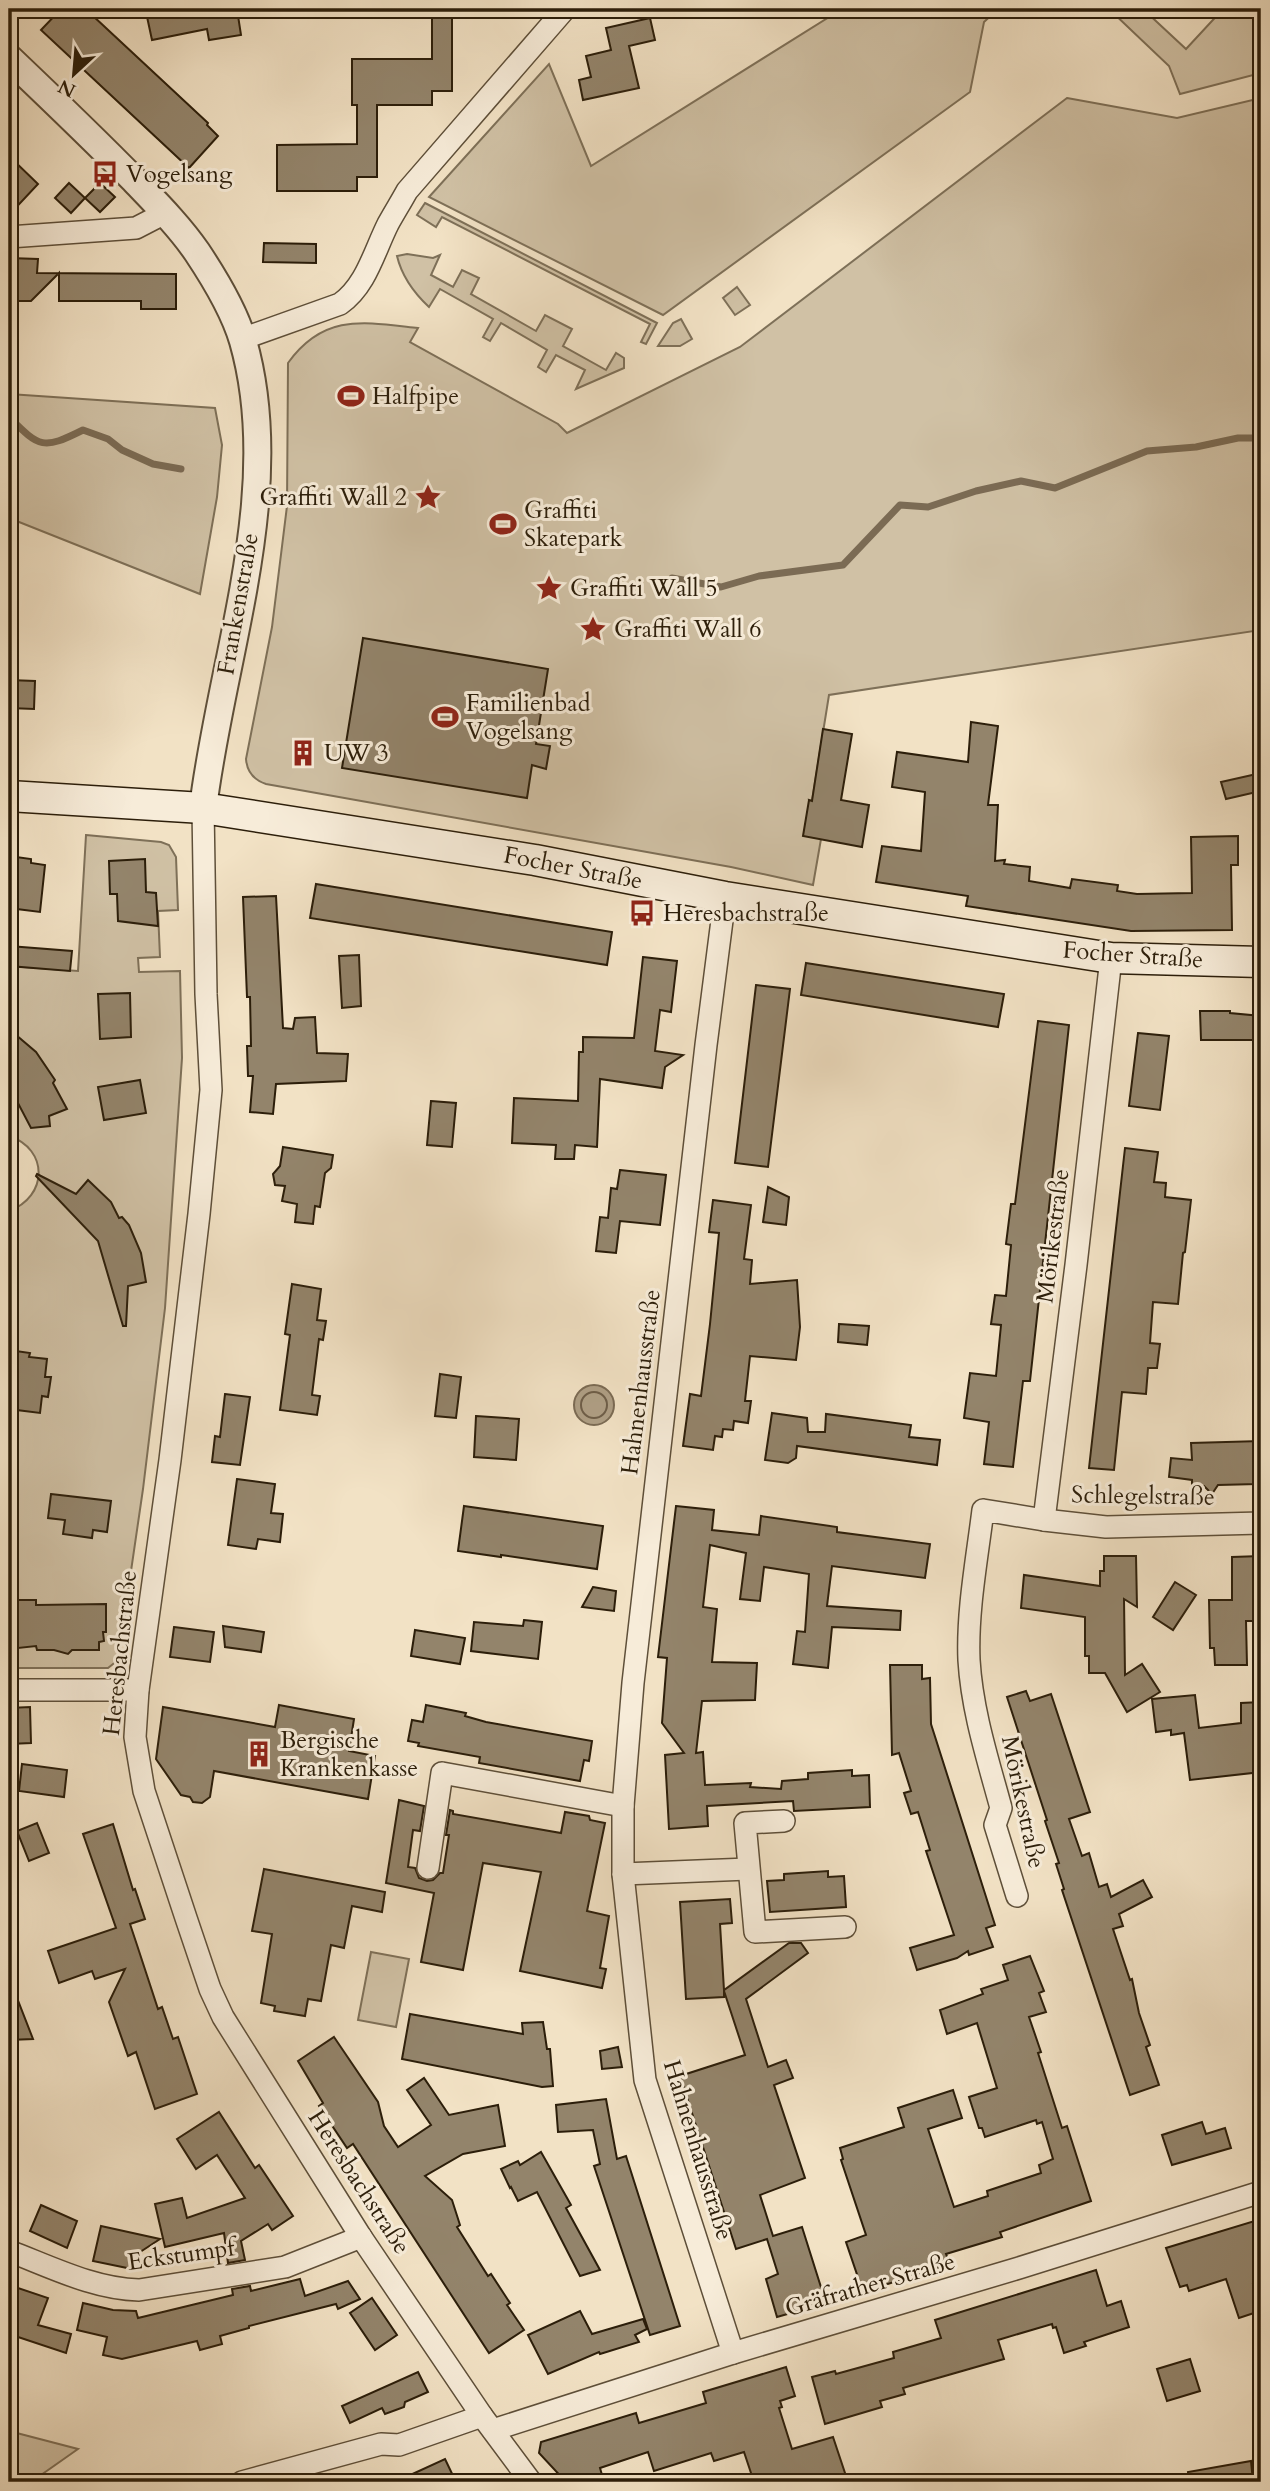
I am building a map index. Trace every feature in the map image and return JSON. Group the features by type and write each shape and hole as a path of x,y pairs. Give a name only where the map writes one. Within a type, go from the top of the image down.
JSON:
{"main road":[{"name":"Focher Straße","path":"9,796 203,808 535,860 725,897 1111,958 1261,962"}],"street":[{"path":"242,339 340,304 352,296 407,191 565,9"},
{"name":"Frankenstraße","path":"9,58 110,155 165,213 196,251 221,290 242,339 250,372 257,440 255,495 246,568 208,767 203,808"},
{"path":"9,237 136,228 165,213"},
{"name":"Heresbachstraße","path":"203,808 206,994 211,1090 170,1460 138,1690 135,1737 140,1774 210,1989 222,2017 362,2237 531,2482"},
{"name":"Hahnenhausstraße","path":"725,897 705,1045 643,1585 623,1806 623,1874 645,2080 733,2353"},
{"name":"Mörikestraße","path":"1044,1520 1111,958"},
{"name":"Mörikestraße","path":"983,1510 972,1600 969,1659 973,1696 1001,1808 995,1825 1017,1896"},
{"name":"Schlegelstraße","path":"983,1510 1106,1527 1261,1523"},
{"path":"9,1690 138,1690"},
{"path":"428,1868 442,1773 623,1806"},
{"path":"784,1821 745,1823 755,1933 845,1927"},
{"path":"623,1874 748,1869"},
{"name":"Gräfrather Straße","path":"488,2423 1007,2272 1261,2192"},
{"name":"Eckstumpf","path":"9,2251 92,2283 117,2290 139,2290 285,2267 362,2237"},
{"path":"242,2482 381,2444 399,2445 488,2423"}],"shaded area":[{"path":"842,9 998,9 984,22 970,92 663,315 429,197 549,64 591,166"},
{"path":"1109,9 1143,9 1186,49 1223,9 1261,9 1261,73 1180,94 1169,66"},
{"path":"1067,98 1177,118 1261,98 1261,630 829,695 812,801 809,800 821,839 813,885 731,867 266,784 252,775 246,759 272,627 287,506 288,363 302,347 331,328 346,324 418,328 410,342 558,424 567,433 740,347"},
{"path":"425,203 657,323 646,344 641,342 650,324 442,217 436,227 417,215"},
{"path":"407,254 433,258 440,255 431,275 453,287 462,270 479,278 471,294 536,331 545,315 572,329 563,346 606,370 616,353 624,358 624,368 576,389 585,370 556,355 546,372 538,367 547,350 501,323 490,341 483,337 493,319 440,289 429,307 402,271 397,256"},
{"path":"737,287 750,305 735,315 723,298"},
{"path":"681,319 692,339 680,346 658,346 673,323"},
{"path":"9,394 215,408 222,445 217,497 200,594 9,518"},
{"path":"86,835 161,842 169,845 176,857 178,910 158,911 160,957 138,958 139,972 180,971 182,1058 165,1308 143,1489 118,1660 108,1668 9,1668 9,1211 31,1195 37,1185 39,1173 31,1151 22,1142 9,1136 9,966 78,971"},
{"path":"371,1952 409,1959 396,2027 358,2020"},
{"path":"9,2431 78,2449 31,2482 9,2482"}],"water":[{"path":"594,1385 602,1386 608,1391 613,1397 613,1413 608,1419 602,1424 594,1425 586,1424 580,1419 575,1413 574,1405 575,1397 580,1391 586,1386"}],"building":[{"path":"61,9 82,9 92,15 208,123 218,136 189,168 41,30"},
{"path":"206,9 207,13 237,9 241,35 209,40 207,29 152,40 146,12"},
{"path":"432,9 452,9 452,91 432,91 432,105 377,105 377,177 357,177 357,191 277,191 277,145 357,144 357,105 352,105 352,59 432,59"},
{"path":"650,18 655,40 629,46 639,88 583,100 579,80 591,77 586,56 611,50 606,28"},
{"path":"9,156 38,184 9,215"},
{"path":"69,183 85,198 71,213 55,198"},
{"path":"100,183 115,197 100,212 85,198"},
{"path":"264,243 316,244 316,263 263,262"},
{"path":"9,258 38,259 37,273 59,273 31,301 9,301"},
{"path":"59,273 176,274 176,309 141,309 141,301 59,301"},
{"name":"Familienbad Vogelsang","path":"363,638 548,669 536,744 550,746 546,769 532,765 527,798 342,768"},
{"path":"9,680 35,681 34,709 9,708"},
{"path":"971,722 998,726 988,805 998,805 995,861 1005,860 1004,864 1030,867 1029,881 1070,888 1072,879 1118,885 1117,891 1137,894 1192,893 1191,837 1238,836 1238,865 1231,865 1232,930 1131,931 966,906 968,896 876,882 882,846 921,851 925,792 892,787 897,752 968,762"},
{"path":"823,729 852,734 841,800 869,805 862,847 803,836 809,800 812,801"},
{"path":"1261,773 1261,791 1226,799 1221,782"},
{"path":"9,856 31,859 31,863 45,865 40,912 9,908"},
{"path":"145,859 146,892 156,893 158,926 118,921 117,894 110,894 109,861"},
{"path":"316,884 612,932 607,965 310,918"},
{"path":"276,896 283,1028 293,1029 295,1018 315,1017 317,1053 348,1054 346,1081 276,1084 273,1114 250,1112 253,1076 248,1076 247,1046 251,1046 250,997 247,997 243,897"},
{"path":"9,946 72,951 70,971 9,966"},
{"path":"359,955 361,1006 342,1008 339,956"},
{"path":"643,957 677,961 671,1012 660,1010 655,1051 683,1055 665,1067 662,1088 600,1079 597,1147 575,1145 574,1159 555,1159 556,1145 512,1143 514,1098 578,1101 579,1052 583,1052 583,1037 634,1038"},
{"path":"806,963 1004,994 998,1027 801,995"},
{"path":"756,985 790,989 768,1167 735,1163"},
{"path":"130,993 131,1037 100,1039 98,994"},
{"path":"1200,1011 1230,1011 1261,1016 1261,1040 1201,1040"},
{"path":"1038,1021 1069,1025 1030,1381 1023,1381 1013,1467 984,1464 989,1422 964,1418 970,1373 996,1376 1001,1325 991,1324 995,1295 1006,1296 1011,1245 1006,1244 1011,1204 1015,1204"},
{"path":"9,1029 36,1052 55,1080 53,1083 67,1109 49,1116 50,1126 31,1128 9,1086"},
{"path":"1138,1033 1169,1036 1160,1110 1129,1106"},
{"path":"140,1080 146,1113 104,1120 98,1087"},
{"path":"431,1101 456,1103 452,1147 427,1145"},
{"path":"283,1147 333,1155 331,1168 325,1173 320,1207 315,1206 313,1224 295,1222 297,1204 282,1201 285,1186 275,1185 273,1174 280,1166"},
{"path":"1125,1148 1158,1152 1154,1182 1166,1183 1165,1197 1191,1200 1178,1304 1153,1302 1150,1343 1160,1344 1157,1368 1148,1368 1146,1394 1122,1392 1114,1470 1089,1468"},
{"path":"620,1170 666,1175 660,1225 620,1221 616,1253 596,1251 600,1217 608,1218 611,1188 617,1189"},
{"path":"37,1174 76,1194 88,1180 111,1202 119,1218 122,1217 129,1225 141,1253 146,1282 128,1286 126,1326 123,1326 98,1241"},
{"path":"768,1187 789,1197 786,1225 763,1222"},
{"path":"713,1200 751,1205 744,1259 752,1260 750,1284 797,1280 800,1327 796,1360 750,1356 745,1401 751,1401 748,1423 734,1421 733,1430 723,1429 722,1437 715,1436 713,1450 683,1446 690,1394 701,1396 710,1324 719,1233 709,1232"},
{"path":"292,1284 321,1289 317,1320 326,1321 323,1340 319,1339 312,1395 320,1396 317,1415 280,1410 290,1335 285,1334"},
{"path":"839,1324 869,1326 867,1345 838,1342"},
{"path":"9,1350 30,1353 29,1357 47,1359 45,1377 51,1377 48,1397 42,1396 40,1413 9,1409"},
{"path":"440,1374 461,1377 456,1418 435,1416"},
{"path":"225,1394 250,1397 240,1465 212,1462 215,1436 220,1437"},
{"path":"772,1413 807,1418 808,1432 825,1432 826,1414 911,1425 909,1437 940,1440 937,1465 797,1446 796,1458 788,1463 765,1460"},
{"path":"476,1416 519,1419 516,1460 474,1457"},
{"path":"1261,1441 1261,1460 1257,1460 1257,1484 1218,1485 1212,1494 1204,1486 1192,1486 1192,1480 1169,1477 1171,1458 1192,1460 1191,1443"},
{"path":"237,1479 275,1484 271,1513 283,1514 280,1542 258,1539 256,1549 228,1545"},
{"path":"51,1494 111,1501 107,1532 93,1530 92,1538 63,1534 65,1520 48,1518"},
{"path":"464,1506 603,1526 597,1569 458,1551"},
{"path":"676,1506 714,1510 712,1530 759,1535 761,1516 837,1527 837,1532 930,1544 925,1578 832,1566 827,1606 901,1611 900,1630 832,1627 828,1668 793,1664 797,1631 805,1632 809,1574 764,1567 760,1601 740,1599 746,1553 710,1545 703,1607 717,1609 712,1662 757,1663 755,1700 702,1701 696,1753 703,1752 705,1785 751,1783 750,1787 781,1789 782,1781 808,1779 808,1773 852,1770 852,1776 869,1775 870,1807 794,1811 793,1801 707,1806 708,1826 669,1829 665,1755 684,1753 662,1723 667,1658 658,1657"},
{"path":"1104,1556 1136,1556 1137,1607 1124,1599 1125,1675 1142,1664 1160,1692 1127,1712 1105,1673 1089,1673 1089,1656 1085,1656 1085,1617 1021,1608 1024,1575 1100,1586"},
{"path":"1261,1556 1261,1621 1246,1621 1247,1665 1215,1665 1214,1648 1210,1648 1209,1600 1232,1600 1232,1557"},
{"path":"1175,1582 1196,1595 1173,1630 1153,1617"},
{"path":"593,1587 616,1591 614,1611 582,1607"},
{"path":"9,1600 36,1600 36,1605 106,1604 104,1641 99,1642 99,1650 72,1650 68,1654 54,1650 37,1650 36,1646 9,1649"},
{"path":"524,1620 542,1622 538,1659 471,1651 474,1622 523,1626"},
{"path":"223,1626 264,1632 261,1652 225,1647"},
{"path":"174,1627 214,1632 210,1662 170,1657"},
{"path":"415,1630 465,1638 460,1664 411,1656"},
{"path":"890,1665 922,1665 922,1679 930,1678 931,1724 995,1925 986,1928 993,1947 969,1955 968,1951 957,1958 917,1970 910,1948 954,1935 926,1851 930,1850 918,1812 911,1814 904,1793 911,1791 899,1753 892,1755"},
{"path":"1026,1691 1030,1701 1051,1694 1090,1812 1069,1819 1082,1856 1089,1853 1099,1887 1107,1884 1111,1897 1143,1880 1152,1897 1119,1914 1123,1926 1113,1929 1130,1980 1132,1979 1139,2013 1150,2045 1146,2047 1159,2085 1130,2095 1062,1890 1064,1889 1056,1864 1059,1863 1045,1821 1047,1820 1007,1697"},
{"path":"1195,1695 1199,1728 1241,1723 1241,1703 1261,1702 1261,1772 1190,1780 1184,1733 1171,1735 1171,1730 1156,1732 1152,1699"},
{"name":"Bergische Krankenkasse","path":"279,1705 354,1719 349,1751 375,1756 368,1799 214,1771 210,1797 202,1803 193,1802 190,1797 181,1795 156,1759 163,1707 275,1727"},
{"path":"426,1705 466,1713 465,1716 486,1722 592,1741 589,1761 584,1760 580,1781 479,1763 480,1757 418,1746 419,1743 408,1741 412,1720 423,1722"},
{"path":"30,1707 31,1743 9,1744 9,1708"},
{"path":"22,1764 67,1770 64,1797 19,1791"},
{"path":"399,1800 424,1806 420,1831 413,1830 408,1867 415,1868 419,1878 427,1881 443,1873 450,1810 453,1814 561,1833 565,1812 589,1816 590,1820 605,1823 587,1911 609,1916 600,1968 606,1969 602,1988 520,1971 541,1872 483,1863 463,1970 421,1962 434,1893 386,1883"},
{"path":"37,1823 49,1853 29,1861 17,1831"},
{"path":"113,1824 133,1890 135,1889 145,1919 130,1924 158,2009 162,2007 173,2039 178,2037 197,2094 155,2109 136,2052 128,2056 109,2002 125,1969 95,1979 92,1971 59,1983 48,1951 116,1928 83,1834"},
{"path":"264,1869 385,1892 382,1912 352,1906 344,1948 331,1945 321,2001 308,1999 305,2016 274,2011 275,2006 261,2003 272,1934 252,1931"},
{"path":"828,1871 828,1877 844,1876 846,1907 770,1912 767,1881 784,1880 784,1874"},
{"path":"730,1899 732,1923 720,1924 724,1990 789,1943 801,1943 808,1953 746,1999 768,2067 786,2060 793,2078 774,2085 805,2178 760,2195 773,2236 802,2227 826,2303 777,2317 766,2279 778,2274 767,2239 736,2249 680,2076 745,2055 724,1991 724,1997 686,1999 680,1902"},
{"path":"1030,1956 1044,1991 1039,1993 1046,2012 1029,2017 1062,2128 1067,2126 1091,2201 1000,2232 1002,2237 946,2254 950,2264 863,2292 846,2242 866,2235 841,2160 840,2148 904,2127 898,2108 953,2090 962,2118 928,2129 954,2207 988,2196 987,2191 1041,2173 1039,2165 1053,2159 1042,2122 1037,2124 1036,2120 985,2137 982,2128 979,2128 969,2097 997,2088 977,2023 947,2034 940,2010 983,1994 981,1989 1008,1980 1003,1965"},
{"path":"10,1980 33,2039 9,2040"},
{"path":"410,2014 523,2034 522,2023 543,2022 547,2049 550,2049 553,2086 542,2087 402,2059"},
{"path":"334,2037 378,2102 384,2126 398,2147 431,2125 407,2090 424,2078 449,2115 498,2105 505,2146 463,2154 425,2176 452,2200 460,2225 457,2227 488,2276 491,2274 510,2303 507,2305 524,2330 489,2353 353,2144 347,2148 319,2106 323,2103 298,2061"},
{"path":"618,2047 622,2067 602,2069 600,2051"},
{"path":"606,2099 617,2159 626,2156 680,2326 650,2335 594,2166 600,2164 593,2130 558,2132 556,2105"},
{"path":"219,2112 255,2168 259,2165 293,2216 272,2230 268,2224 241,2241 245,2260 228,2263 224,2233 165,2247 155,2204 182,2198 187,2218 245,2198 217,2155 196,2169 177,2139"},
{"path":"1202,2122 1206,2134 1225,2128 1231,2148 1172,2165 1162,2135"},
{"path":"541,2152 571,2205 566,2208 600,2270 580,2276 537,2192 518,2201 510,2188 501,2169 518,2161 520,2165"},
{"path":"41,2205 77,2221 67,2248 30,2231"},
{"path":"1261,2219 1261,2281 1253,2284 1260,2311 1239,2318 1226,2279 1189,2291 1187,2285 1180,2287 1166,2248"},
{"path":"101,2226 160,2239 134,2256 132,2269 93,2261"},
{"path":"1096,2270 1107,2306 1121,2301 1129,2327 1084,2342 1086,2346 1064,2353 1056,2327 1053,2328 1052,2324 998,2340 1004,2359 903,2388 905,2394 880,2401 882,2407 825,2424 812,2377 835,2371 836,2374 894,2358 893,2352 941,2338 935,2320"},
{"path":"300,2279 305,2296 348,2281 360,2299 338,2309 336,2304 249,2326 220,2336 222,2344 200,2350 197,2341 122,2359 103,2355 107,2337 77,2330 83,2303 113,2310 136,2311 138,2318 233,2295 232,2289 250,2286 251,2291"},
{"path":"9,2285 48,2298 38,2325 71,2334 66,2353 9,2334"},
{"path":"372,2298 397,2335 375,2350 350,2313"},
{"path":"580,2311 592,2334 643,2319 647,2329 635,2335 639,2342 600,2354 599,2352 548,2374 528,2335"},
{"path":"1190,2359 1200,2391 1167,2401 1157,2369"},
{"path":"786,2367 795,2396 780,2401 782,2407 779,2408 792,2449 833,2437 848,2482 754,2482 744,2452 714,2461 711,2453 654,2471 648,2452 600,2468 604,2482 566,2482 539,2453 541,2442 636,2413 639,2423 706,2403 703,2392"},
{"path":"418,2372 428,2392 405,2402 404,2407 385,2414 382,2408 350,2423 342,2406"},
{"path":"445,2459 456,2482 395,2482"},
{"path":"1251,2461 1253,2482 1189,2482 1188,2472"}],"waterway":[{"path":"9,417 28,435 43,443 59,441 83,430 108,439 122,450 153,464 181,469"},
{"path":"672,578 721,587 759,576 843,565 900,505 928,507 976,491 1021,481 1055,488 1147,451 1196,447 1238,438 1261,438"}],"place":[{"name":"Vogelsang","path":"105,174"},
{"name":"Halfpipe","path":"351,396"},
{"name":"Graffiti Wall 2","path":"428,497"},
{"name":"Graffiti Skatepark","path":"503,524"},
{"name":"Graffiti Wall 5","path":"549,588"},
{"name":"Graffiti Wall 6","path":"593,629"},
{"name":"Familienbad Vogelsang","path":"445,717"},
{"name":"UW 3","path":"303,753"},
{"name":"Heresbachstraße","path":"642,913"},
{"name":"Bergische Krankenkasse","path":"259,1754"}]}
